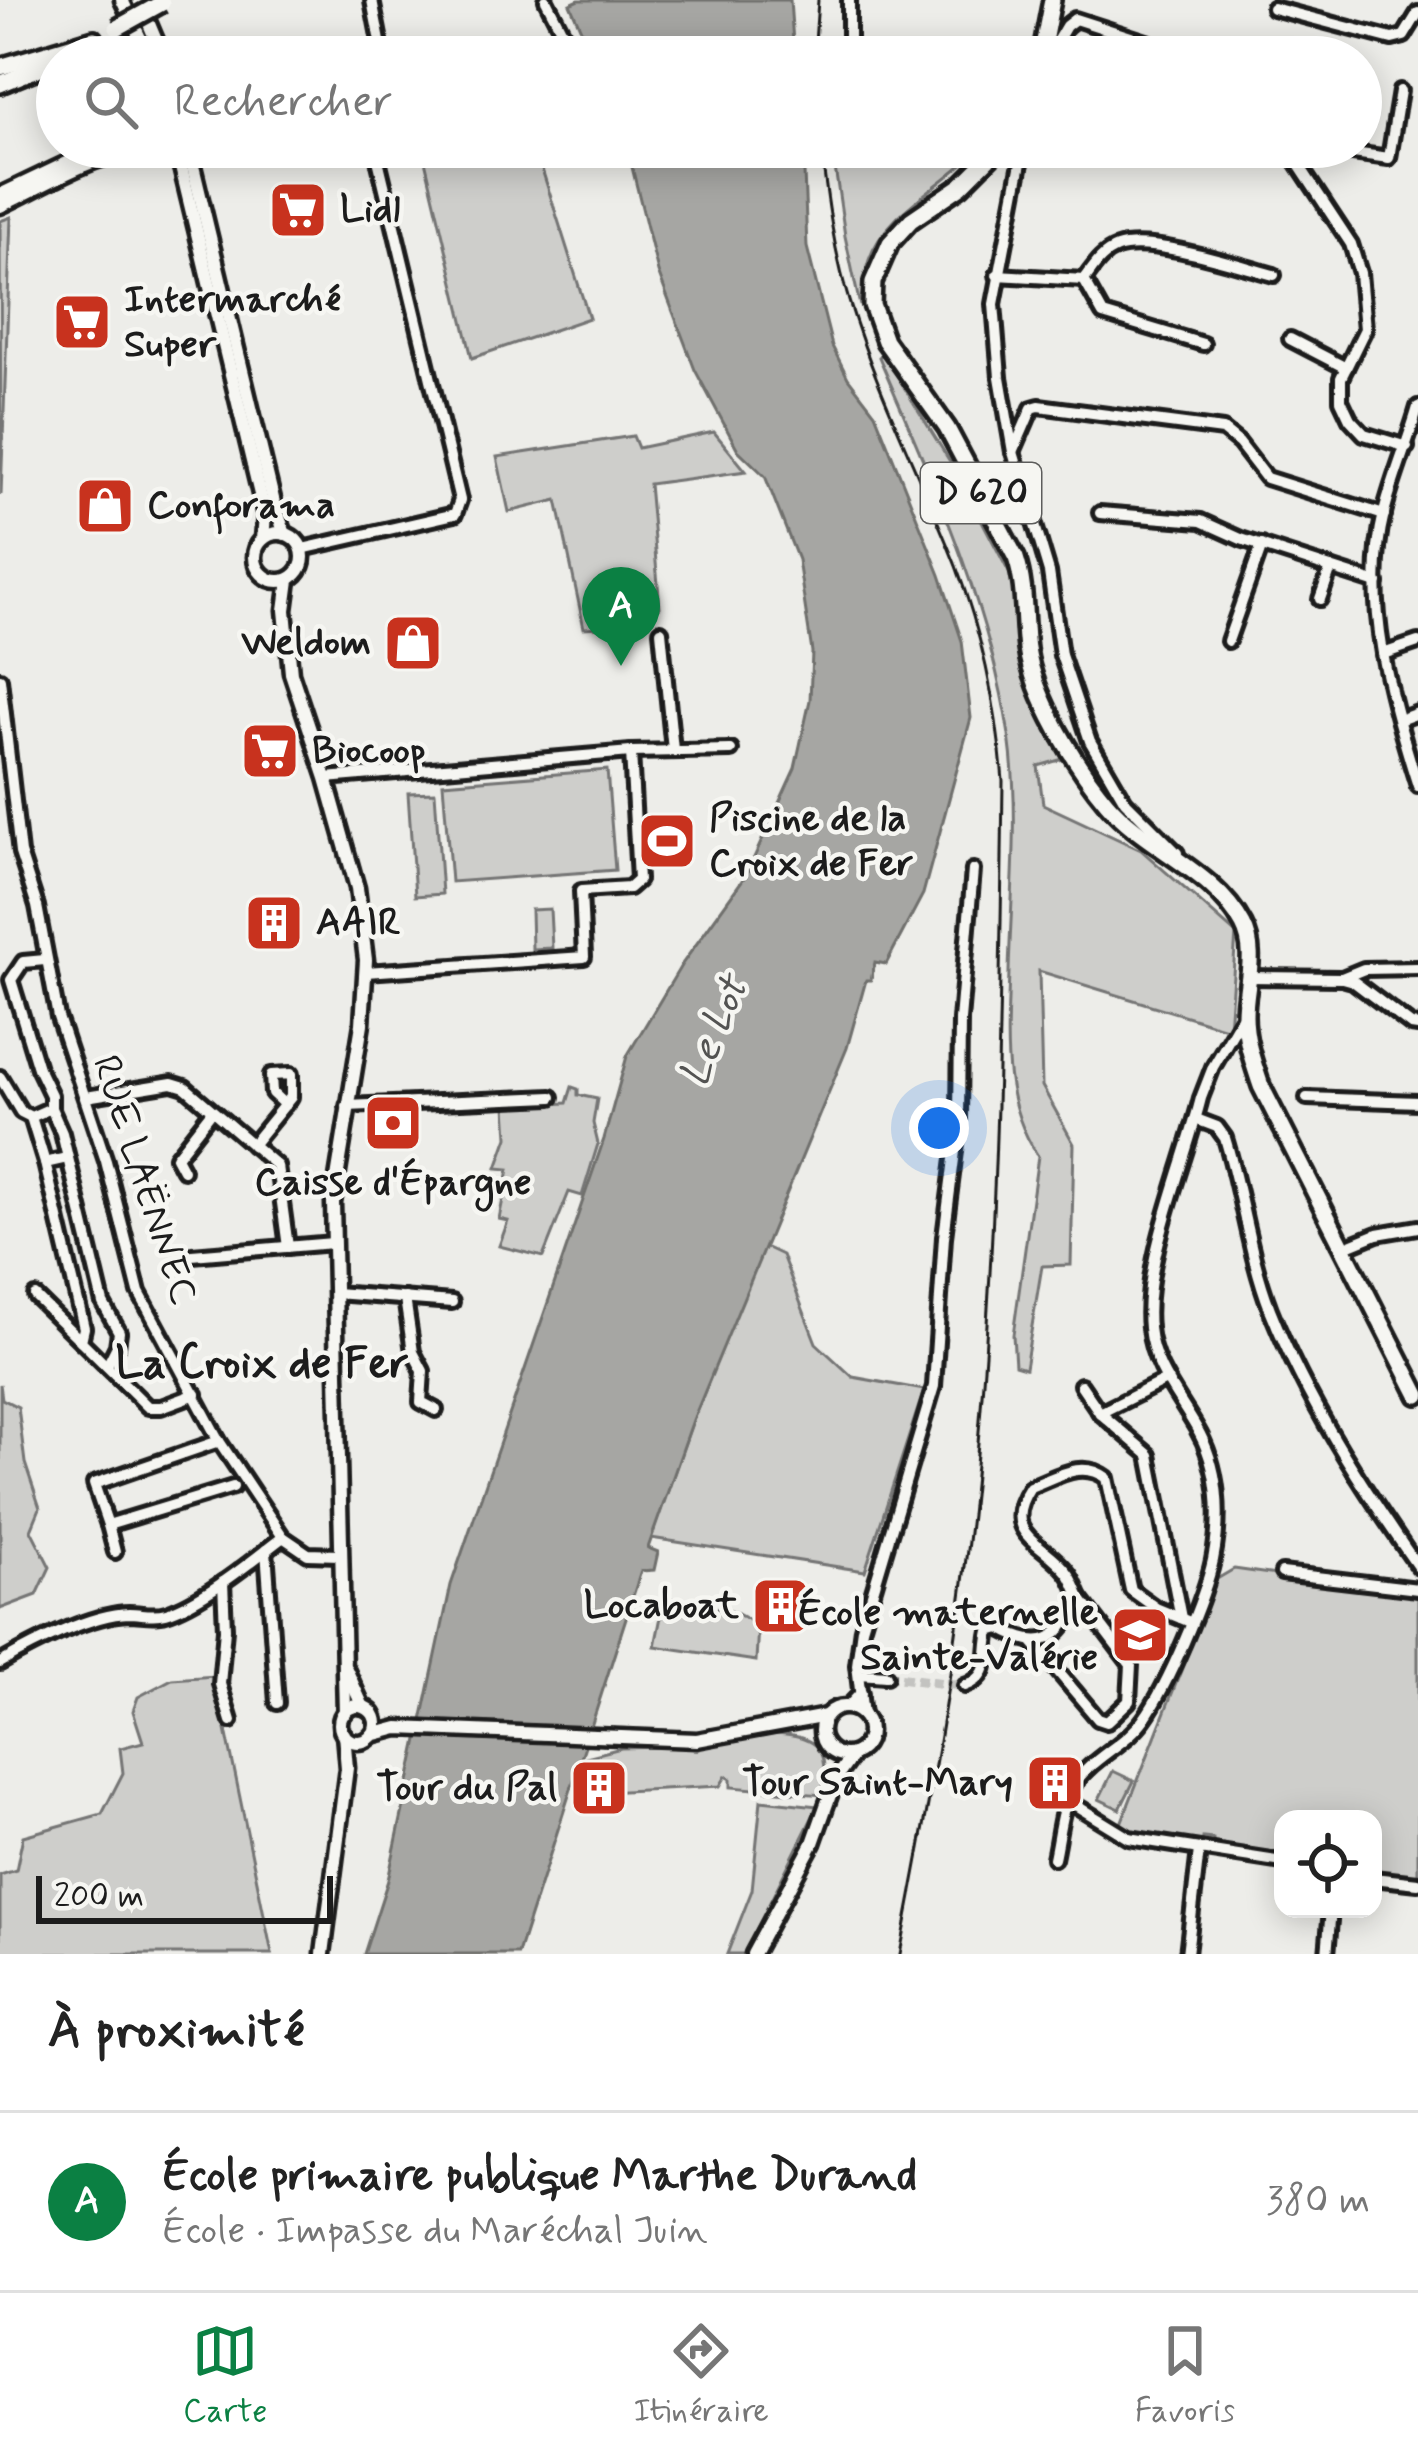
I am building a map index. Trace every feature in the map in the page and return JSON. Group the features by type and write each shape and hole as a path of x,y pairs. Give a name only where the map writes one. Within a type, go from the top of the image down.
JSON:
{"main road":[{"path":"1045,36 1052,0"},
{"path":"100,36 164,2"},
{"path":"0,67 36,56"},
{"path":"0,81 36,67"},
{"name":"D 620","path":"979,168 911,220 890,243 873,281 876,323 947,428 1016,558 1023,579 1028,649 1041,696 1106,801 1137,834 1230,906 1244,927 1250,977 1245,1013 1250,1053 1261,1086 1418,1395"}],"street":[{"path":"122,0 139,36"},
{"path":"139,0 156,36"},
{"path":"372,0 379,36"},
{"path":"546,0 564,36"},
{"path":"849,0 850,36"},
{"path":"1273,8 1380,36"},
{"path":"1382,36 1404,36 1418,14"},
{"path":"1060,36 1075,19 1128,36"},
{"path":"1382,157 1389,158 1400,92"},
{"path":"0,196 57,168"},
{"path":"0,206 79,168"},
{"path":"181,168 265,514 256,565 265,577 281,580 302,567 302,549 285,533 274,503 194,168"},
{"path":"302,549 455,514 460,500 380,168"},
{"path":"1020,168 994,304 1013,452 1048,572 1061,656 1090,741 1125,801 1178,855 1175,862"},
{"path":"1296,168 1351,244 1360,273 1365,329 1341,378 1341,400 1364,434 1407,447"},
{"path":"1084,280 1103,255 1123,245 1193,253 1274,275"},
{"path":"997,275 1084,280"},
{"path":"1084,280 1103,314 1203,344"},
{"path":"1290,339 1346,368"},
{"path":"1013,452 1031,408 1039,406 1223,430 1266,478 1384,515"},
{"path":"1418,407 1384,515 1377,583 1383,654 1418,785"},
{"path":"1100,513 1201,521 1377,583"},
{"path":"263,539 285,533"},
{"path":"1228,641 1262,545"},
{"path":"1320,599 1331,568"},
{"path":"281,580 291,673 357,888 366,972 362,1024 335,1173 339,1555 345,1666 340,1726 347,1768 323,1954"},
{"path":"661,631 674,750"},
{"path":"1383,654 1418,642"},
{"name":"RUE LAËNNEC","path":"0,679 20,853 38,905 58,1017 86,1097 139,1292 219,1441 283,1538"},
{"path":"1399,720 1418,713"},
{"path":"326,778 631,752 731,750"},
{"path":"366,972 584,957 581,891 629,888 638,880 631,752"},
{"path":"753,1954 820,1828 836,1778 863,1748 869,1734 856,1664 875,1577 934,1386 958,1120 960,1020 973,870"},
{"path":"45,960 23,962 11,980 62,1133 104,1303 119,1332 107,1366"},
{"path":"1342,978 1364,969 1418,968"},
{"path":"1250,977 1353,981 1418,1026"},
{"path":"1054,1858 1067,1800 1077,1780 1144,1718 1168,1675 1186,1620 1213,1564 1217,1494 1203,1440 1166,1380 1149,1331 1149,1293 1201,1097 1245,1013"},
{"path":"1221,1056 1250,1053"},
{"path":"0,1077 21,1112 31,1118 45,1163 83,1328 81,1341"},
{"path":"86,1097 172,1083 185,1088 278,1166 288,1247"},
{"path":"347,1106 552,1097"},
{"path":"1307,1098 1418,1102"},
{"path":"252,1144 285,1105"},
{"path":"31,1118 51,1108"},
{"path":"183,1170 176,1157 212,1111"},
{"path":"1196,1119 1217,1127 1225,1138 1268,1304 1297,1369 1358,1482 1418,1567"},
{"path":"45,1163 67,1157"},
{"path":"1343,1248 1377,1234 1418,1227"},
{"path":"192,1255 333,1243"},
{"path":"335,1293 452,1302"},
{"path":"35,1296 148,1407 196,1394"},
{"path":"405,1298 413,1352 423,1371 421,1402 436,1410"},
{"path":"1100,1413 1166,1380"},
{"path":"1081,1385 1100,1413 1149,1455 1186,1620"},
{"path":"77,1489 219,1441"},
{"path":"965,1686 985,1672 990,1631 1000,1628 1033,1642 1098,1719 1107,1722 1129,1701 1131,1665 1080,1598 1067,1572 1022,1529 1018,1514 1030,1487 1080,1468 1094,1468 1107,1478 1131,1591 1186,1620"},
{"path":"94,1484 116,1552"},
{"path":"108,1525 233,1486"},
{"path":"0,1663 31,1645 99,1620 128,1613 164,1614 224,1582 283,1538 308,1554 339,1555"},
{"path":"266,1550 278,1702"},
{"path":"1282,1573 1418,1589"},
{"path":"224,1582 220,1684 231,1721"},
{"path":"1033,1642 1052,1640 1080,1598"},
{"path":"345,1666 363,1707 380,1729"},
{"path":"860,1674 886,1676"},
{"path":"344,1734 353,1741 380,1729 697,1740 826,1716 848,1707 861,1694"},
{"path":"344,1713 363,1707"},
{"path":"848,1707 863,1715"},
{"path":"822,1738 826,1716"},
{"path":"789,1722 822,1738 832,1751 836,1778"},
{"path":"347,1768 380,1729"},
{"path":"832,1751 853,1754"},
{"path":"1067,1800 1124,1836 1274,1861"},
{"path":"1187,1954 1199,1850"},
{"path":"1382,1879 1418,1883"},
{"path":"1327,1954 1330,1918"}],"shaded area":[{"path":"427,168 542,168 589,318 472,358"},
{"path":"835,168 957,168 888,227 869,260 860,306"},
{"path":"11,217 1,495 0,221"},
{"path":"883,353 957,473 1014,582 1022,667 1063,759 1038,766 1043,804 1141,850 1236,934 1229,1029 1039,971 1042,1086 1074,1144 1071,1265 1042,1266 1025,1368 1015,1365 1013,1335 1038,1156 1017,1112 1008,1067 1014,823 1009,735 973,589 879,357"},
{"path":"714,432 746,471 649,484 660,607 637,625 584,628 557,500 509,512 497,457 633,436 638,448"},
{"path":"607,770 615,870 451,882 443,783"},
{"path":"435,792 442,894 415,896 408,793"},
{"path":"550,909 552,948 532,949 531,910"},
{"path":"572,1087 578,1095 597,1099 593,1123 598,1144 582,1196 569,1192 543,1257 499,1246 508,1221 499,1219 509,1169 497,1168 508,1137 506,1106 567,1103"},
{"path":"763,1246 782,1255 816,1343 853,1377 924,1390 865,1571 651,1538"},
{"path":"0,1384 2,1399 18,1407 25,1463 40,1508 31,1530 50,1567 37,1595 0,1609"},
{"path":"1234,1569 1418,1595 1418,1880 1382,1876 1382,1810 1274,1810 1274,1854 1213,1845 1213,1839 1203,1838 1202,1843 1133,1833 1120,1826 1217,1579"},
{"path":"665,1597 734,1612 758,1625 756,1661 655,1646"},
{"path":"215,1676 272,1954 0,1954 0,1875 16,1870 23,1836 102,1814 123,1773 120,1748 143,1742 133,1711 138,1697 172,1679"},
{"path":"776,1734 803,1739 819,1749 824,1767 822,1795 731,1787 726,1776 720,1786 605,1792 603,1783 594,1785 586,1757 621,1748 704,1746"},
{"path":"1113,1771 1134,1781 1120,1809 1099,1799"},
{"path":"761,1800 818,1806 744,1954 727,1954 752,1890"}],"water":[{"path":"579,0 790,0 793,36 584,36 570,4"},
{"name":"Le Lot","path":"632,168 804,168 807,247 832,346 848,378 875,413 940,575 962,641 971,718 923,894 886,964 875,962 871,980 866,980 847,1048 693,1420 648,1548 658,1552 654,1570 641,1571 518,1954 364,1954 388,1880 451,1585 604,1139 627,1056 682,964 746,875 795,768 810,700 812,652 798,560 765,476 738,450 695,370 658,272"}],"tunnel":[{"path":"886,1676 965,1686"}],"railway":[{"path":"815,36 818,0"},
{"path":"824,168 839,263 860,335 956,566 981,645 1003,781 996,1148 980,1423 949,1681 900,1954"}],"place":[{"name":"Lidl","path":"298,210"},
{"name":"Intermarché Super","path":"82,322"},
{"name":"Conforama","path":"105,506"},
{"name":"Weldom","path":"413,643"},
{"name":"École primaire publique Marthe Durand","path":"621,666"},
{"name":"Biocoop","path":"270,751"},
{"name":"Piscine de la Croix de Fer","path":"667,841"},
{"name":"AAIR","path":"274,923"},
{"name":"Caisse d'Épargne","path":"393,1123"},
{"name":"Locaboat","path":"781,1606"},
{"name":"École maternelle Sainte-Valérie","path":"1140,1635"},
{"name":"Tour Saint-Mary","path":"1055,1783"},
{"name":"Tour du Pal","path":"599,1788"}],"district":[{"name":"La Croix de Fer","path":"262,1364"}]}
